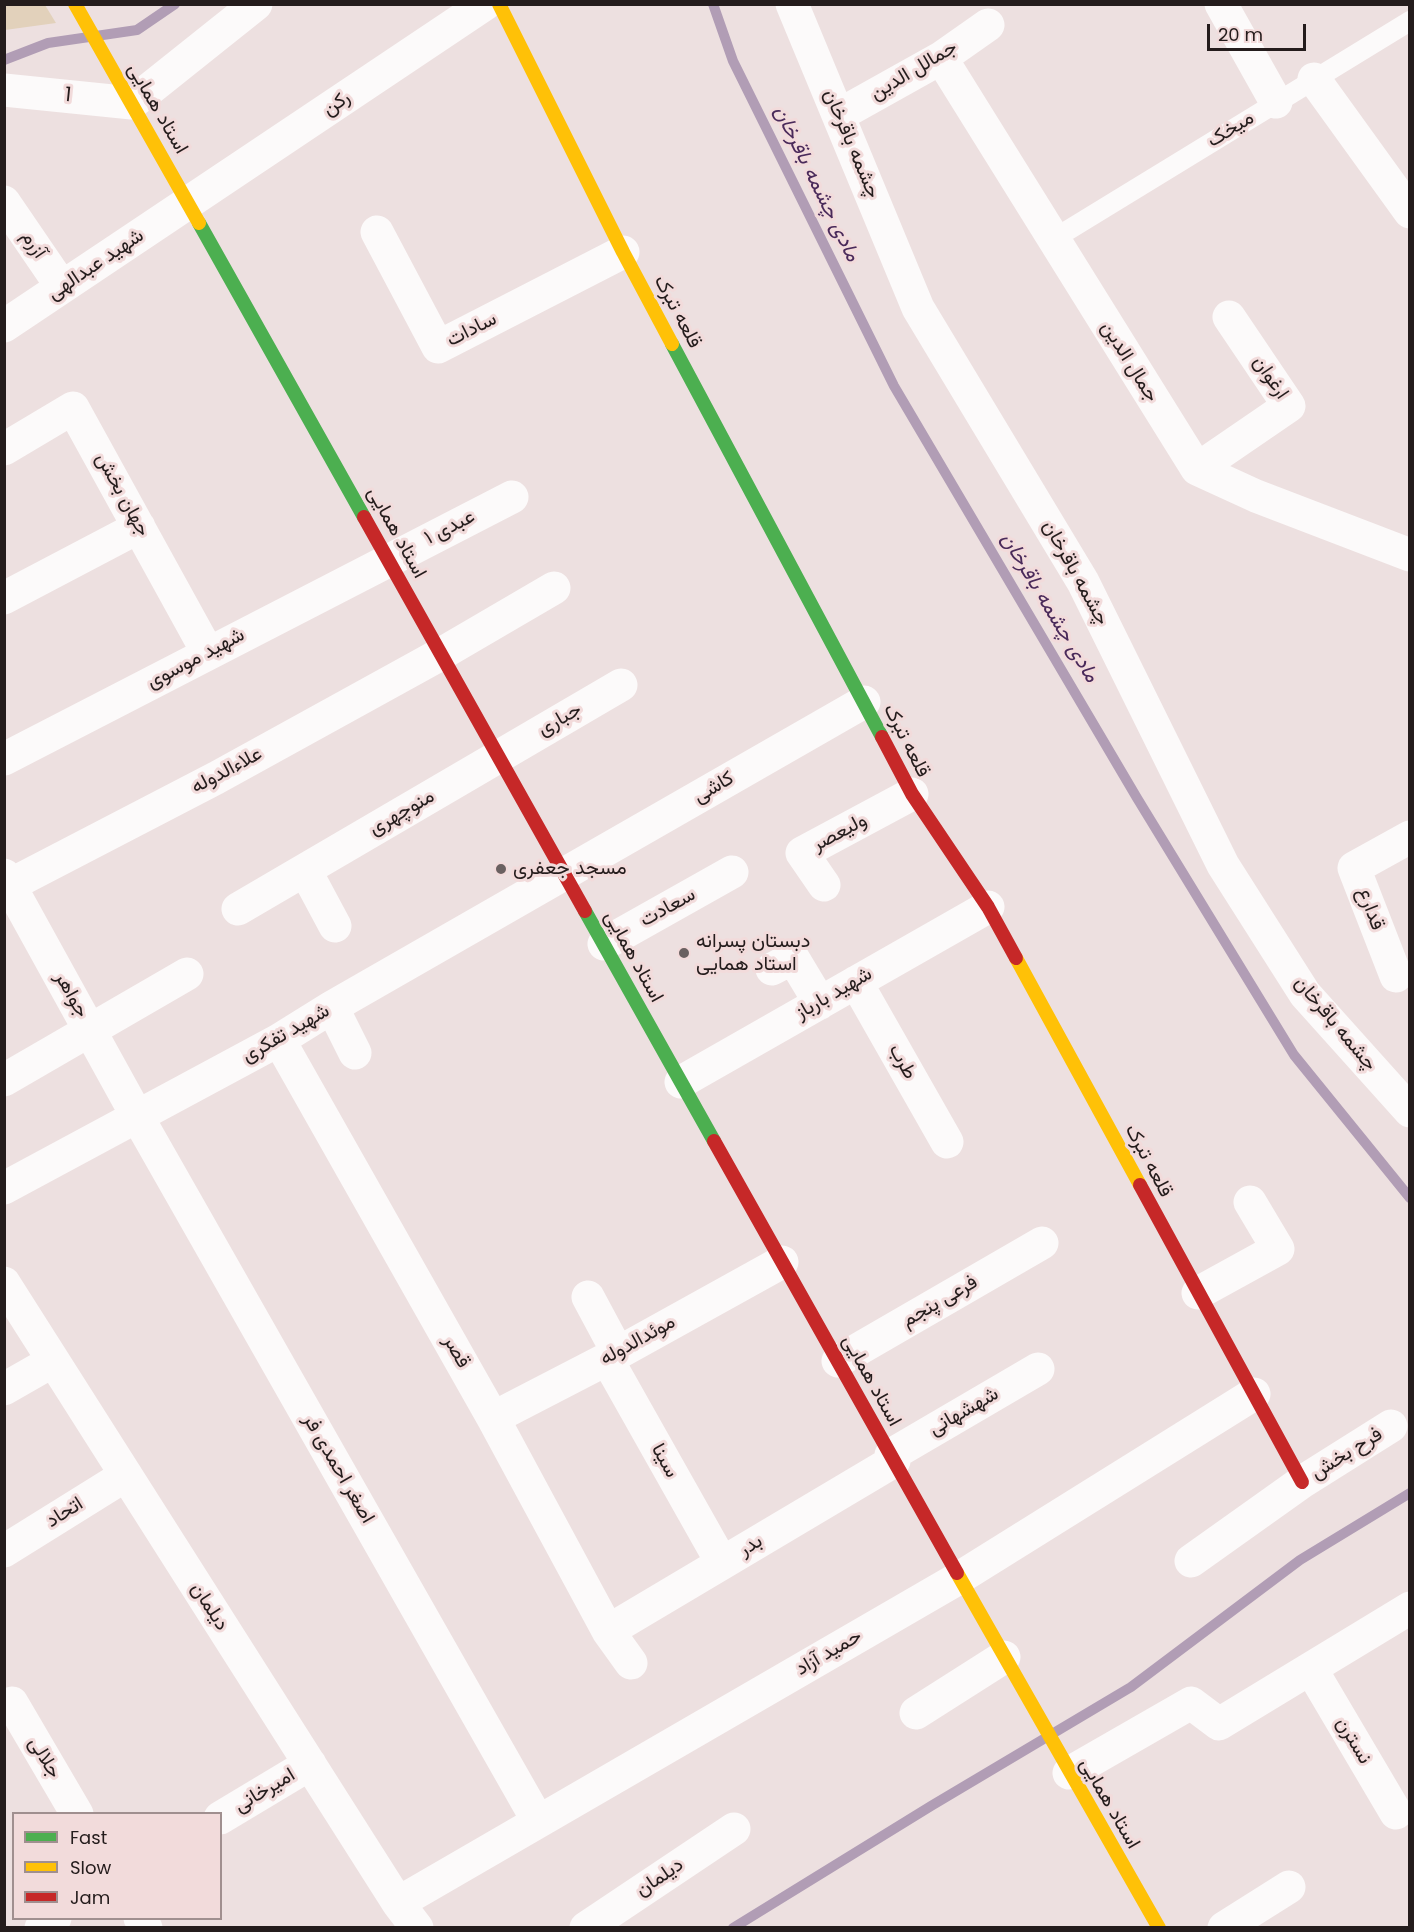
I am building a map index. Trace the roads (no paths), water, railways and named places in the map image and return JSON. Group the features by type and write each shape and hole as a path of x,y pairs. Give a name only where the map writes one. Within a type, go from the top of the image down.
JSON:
{"street":[{"path":"132,103 256,4"},
{"name":"رکن","path":"188,203 485,4"},
{"name":"قلعه تبرک","path":"500,4 623,252 912,794 988,908 1302,1482"},
{"path":"1221,4 1276,102"},
{"name":"استاد همایی","path":"76,5 959,1578 1159,1928"},
{"name":"چشمه باقرخان","path":"793,5 918,308 1083,582 1223,865 1305,994 1410,1111"},
{"name":"جمالل الدین","path":"839,115 941,58 988,25"},
{"name":"جمال الدین","path":"941,58 1052,240 1197,469"},
{"path":"1314,79 1410,212"},
{"name":"1","path":"4,90 132,103"},
{"name":"آزرم","path":"4,202 62,287"},
{"name":"شهید عبدالهی","path":"4,326 188,203"},
{"name":"سادات","path":"377,232 438,347 623,252"},
{"name":"ارغوان","path":"1197,469 1289,406 1229,317"},
{"name":"جهان بخش","path":"4,449 73,408 208,653"},
{"path":"1197,469 1256,496 1410,555"},
{"name":"عبدی ۱","path":"388,559 512,496"},
{"path":"4,598 139,527"},
{"name":"شهید موسوی","path":"4,759 388,559"},
{"name":"علاءالدوله","path":"7,880 216,778 441,654 554,588"},
{"name":"جباری","path":"498,756 621,684"},
{"name":"کاشی","path":"564,874 864,702"},
{"name":"منوچهری","path":"238,909 498,756"},
{"name":"ولیعصر","path":"824,885 802,853 912,794"},
{"name":"قدارع","path":"1396,976 1354,868 1410,837"},
{"path":"305,870 334,926"},
{"name":"سعادت","path":"604,944 732,872"},
{"name":"شهید تفکری","path":"4,1188 279,1040 332,1007 564,874"},
{"name":"جواهر","path":"7,880 137,1116"},
{"name":"شهید بارباز","path":"681,1082 988,908"},
{"path":"772,969 794,958 820,1002"},
{"path":"4,1080 187,974"},
{"name":"طرب","path":"856,982 947,1142"},
{"path":"332,1007 355,1053"},
{"name":"قصر","path":"279,1040 493,1418 608,1630 631,1664"},
{"name":"اصغر احمدی فر","path":"137,1116 538,1821"},
{"path":"1198,1293 1278,1249 1250,1203"},
{"name":"فرعی پنجم","path":"838,1361 1042,1243"},
{"name":"موئدالدوله","path":"493,1418 613,1356 782,1262"},
{"name":"دیلمان","path":"4,1283 408,1915"},
{"name":"سینا","path":"588,1297 613,1356 722,1563"},
{"path":"4,1389 53,1361"},
{"name":"شهشهانی","path":"892,1458 1038,1369"},
{"name":"حمید آزاد","path":"408,1915 538,1821 959,1578 1254,1394"},
{"name":"فرح بخش","path":"1191,1561 1302,1482 1391,1426"},
{"name":"بدر","path":"608,1630 892,1458"},
{"name":"اتحاد","path":"4,1551 126,1475"},
{"path":"1069,1773 1191,1703 1220,1724 1410,1608"},
{"path":"916,1713 1010,1667"},
{"name":"نسترن","path":"1311,1669 1396,1813"},
{"name":"جلالی","path":"12,1703 76,1812"},
{"name":"امیرخانی","path":"222,1817 310,1764"},
{"name":"دیلمان","path":"586,1928 734,1829"},
{"path":"1224,1928 1289,1887"}],"lane":[{"name":"میخک","path":"1052,240 1410,21"}],"waterway":[{"name":"چشمه باقرخان","path":"4,60 48,43 137,30 175,4"},
{"name":"مادی چشمه باقرخان","path":"713,4 733,61 894,386 1137,798 1294,1055 1410,1198"},
{"path":"733,1928 931,1806 1131,1687 1300,1560 1410,1493"}],"place":[{"name":"مسجد جعفری","path":"501,869"},
{"name":"دبستان پسرانه استاد همایی","path":"684,953"}]}
